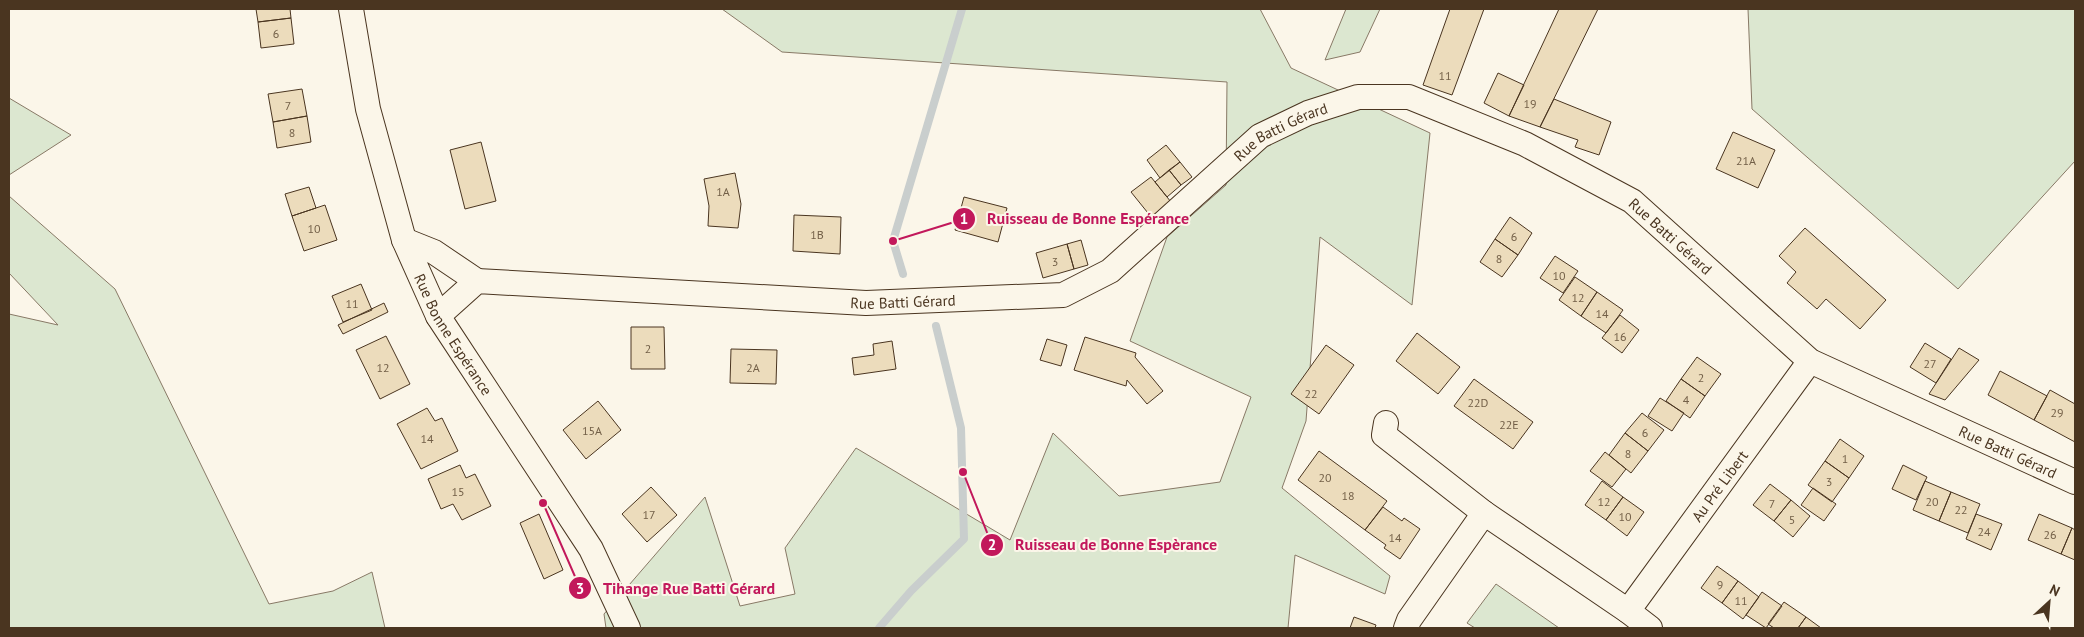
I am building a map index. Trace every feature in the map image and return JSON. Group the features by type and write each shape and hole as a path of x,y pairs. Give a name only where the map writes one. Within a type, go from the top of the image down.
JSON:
{"street":[{"name":"Rue Bonne Espérance","path":"351,9 368,109 404,240 438,316 591,549 628,628"},
{"name":"Rue Batti Gérard","path":"477,281 866,303 1064,295 1110,271 1260,136 1308,113 1358,97 1409,98 1525,144 1632,201 1810,362 2075,482"},
{"path":"404,240 434,252 477,281 438,316"},
{"name":"Au Pré Libert","path":"1628,611 1810,362"},
{"path":"1386,423 1384,435 1484,513 1650,628"},
{"path":"1406,628 1409,620 1484,513"}],"green space":[{"path":"722,9 1260,9 1291,68 1430,133 1412,305 1320,237 1306,421 1282,488 1390,576 1385,594 1295,555 1288,628 606,628 604,614 705,497 740,606 795,594 785,548 856,448 1010,540 1053,433 1119,496 1220,482 1251,397 1130,341 1167,237 1226,185 1227,82 782,52"},
{"path":"1346,9 1380,9 1360,52 1325,60"},
{"path":"1748,9 2075,9 2075,161 1958,289 1752,109"},
{"path":"9,98 71,135 9,175"},
{"path":"9,196 115,289 269,604 333,591 372,572 385,628 9,628 9,314 58,325 9,273"},
{"path":"1496,584 1559,628 1475,628 1467,623"}],"building":[{"path":"256,9 290,9 291,18 258,22"},
{"path":"1450,9 1484,9 1452,95 1423,85"},
{"path":"1559,9 1598,9 1540,127 1509,116"},
{"path":"291,18 294,44 261,48 258,22"},
{"path":"1498,73 1524,85 1509,116 1484,103"},
{"path":"302,89 307,116 273,122 268,94"},
{"path":"1554,99 1611,122 1599,155 1575,147 1578,140 1540,127"},
{"path":"307,116 311,142 277,148 273,122"},
{"path":"1733,132 1775,150 1758,188 1716,169"},
{"path":"481,142 496,201 465,209 450,150"},
{"path":"1166,145 1180,162 1160,178 1147,160"},
{"path":"1180,162 1192,177 1181,185 1169,170"},
{"path":"1169,170 1181,185 1167,197 1155,182"},
{"path":"735,173 741,204 738,228 708,226 709,206 704,179"},
{"path":"1151,177 1171,202 1152,218 1131,192"},
{"path":"309,187 316,208 292,216 285,194"},
{"path":"964,197 1007,208 998,242 955,230"},
{"path":"325,205 337,240 304,251 292,216"},
{"path":"794,215 841,217 840,254 793,251"},
{"path":"1510,217 1532,233 1518,255 1495,239"},
{"path":"1805,228 1886,300 1860,329 1826,299 1817,309 1787,283 1796,272 1779,256"},
{"path":"1495,239 1518,255 1502,277 1480,262"},
{"path":"1081,240 1088,265 1074,269 1067,244"},
{"path":"1067,244 1074,269 1043,278 1036,253"},
{"path":"1555,256 1578,271 1563,293 1540,278"},
{"path":"1575,277 1597,292 1581,316 1559,300"},
{"path":"361,284 372,310 343,322 332,296"},
{"path":"1597,292 1623,310 1606,333 1581,316"},
{"path":"384,303 388,312 343,334 338,325"},
{"path":"1620,315 1639,330 1622,353 1602,338"},
{"path":"631,327 664,327 665,369 631,369"},
{"path":"1417,333 1460,367 1438,394 1396,361"},
{"path":"386,336 410,384 380,399 356,350"},
{"path":"1085,337 1136,353 1135,357 1163,391 1147,404 1127,380 1126,386 1074,370"},
{"path":"1047,339 1067,345 1061,366 1040,360"},
{"path":"892,341 896,369 854,375 852,358 874,355 873,344"},
{"path":"1925,343 1951,359 1936,383 1910,367"},
{"path":"1326,345 1354,365 1319,414 1291,394"},
{"path":"1959,348 1979,360 1945,400 1929,394"},
{"path":"731,349 777,350 776,384 730,383"},
{"path":"1697,357 1721,374 1705,396 1681,379"},
{"path":"2000,371 2047,396 2034,420 1988,395"},
{"path":"1474,379 1533,422 1513,449 1454,406"},
{"path":"1681,379 1705,396 1690,418 1666,401"},
{"path":"2050,390 2075,404 2075,442 2034,420"},
{"path":"1660,398 1684,413 1672,431 1648,416"},
{"path":"598,401 621,430 586,459 563,430"},
{"path":"427,408 435,421 442,418 458,451 421,469 397,424"},
{"path":"1642,413 1664,430 1648,451 1625,433"},
{"path":"1625,433 1648,451 1631,473 1609,455"},
{"path":"1840,439 1864,456 1849,478 1825,461"},
{"path":"1319,451 1387,501 1365,530 1298,480"},
{"path":"1605,452 1626,469 1612,487 1590,471"},
{"path":"1825,461 1849,478 1832,502 1808,485"},
{"path":"460,465 466,478 475,474 491,506 462,520 453,504 441,509 428,479"},
{"path":"1903,465 1927,477 1916,500 1892,489"},
{"path":"1602,481 1623,497 1606,520 1585,505"},
{"path":"1925,481 1951,492 1939,521 1913,510"},
{"path":"1770,484 1791,500 1774,521 1753,505"},
{"path":"651,487 677,515 647,542 622,514"},
{"path":"1813,488 1836,504 1824,521 1801,505"},
{"path":"1951,492 1980,504 1968,533 1939,521"},
{"path":"1623,497 1644,512 1627,536 1606,520"},
{"path":"1791,500 1810,516 1793,537 1774,521"},
{"path":"1383,507 1402,521 1404,518 1420,529 1400,559 1384,548 1386,545 1365,530"},
{"path":"539,514 563,570 544,579 520,523"},
{"path":"1976,514 2002,524 1991,550 1966,539"},
{"path":"2039,514 2072,528 2061,554 2028,540"},
{"path":"2072,528 2075,530 2075,560 2061,554"},
{"path":"1717,566 1738,581 1722,603 1701,588"},
{"path":"1738,581 1759,597 1743,619 1722,603"},
{"path":"1762,592 1782,606 1766,628 1746,615"},
{"path":"1784,602 1806,617 1798,628 1774,628 1768,624"},
{"path":"1354,617 1376,625 1375,628 1350,628"},
{"path":"1806,617 1821,628 1798,628"}],"waterway":[{"path":"903,274 893,241 962,9"},
{"path":"879,628 911,591 964,539 961,428 936,326"}],"place":[{"name":"Ruisseau de Bonne Espérance","path":"893,241"},
{"name":"Ruisseau de Bonne Espèrance","path":"963,472"},
{"name":"Tihange Rue Batti Gérard","path":"543,503"}]}
